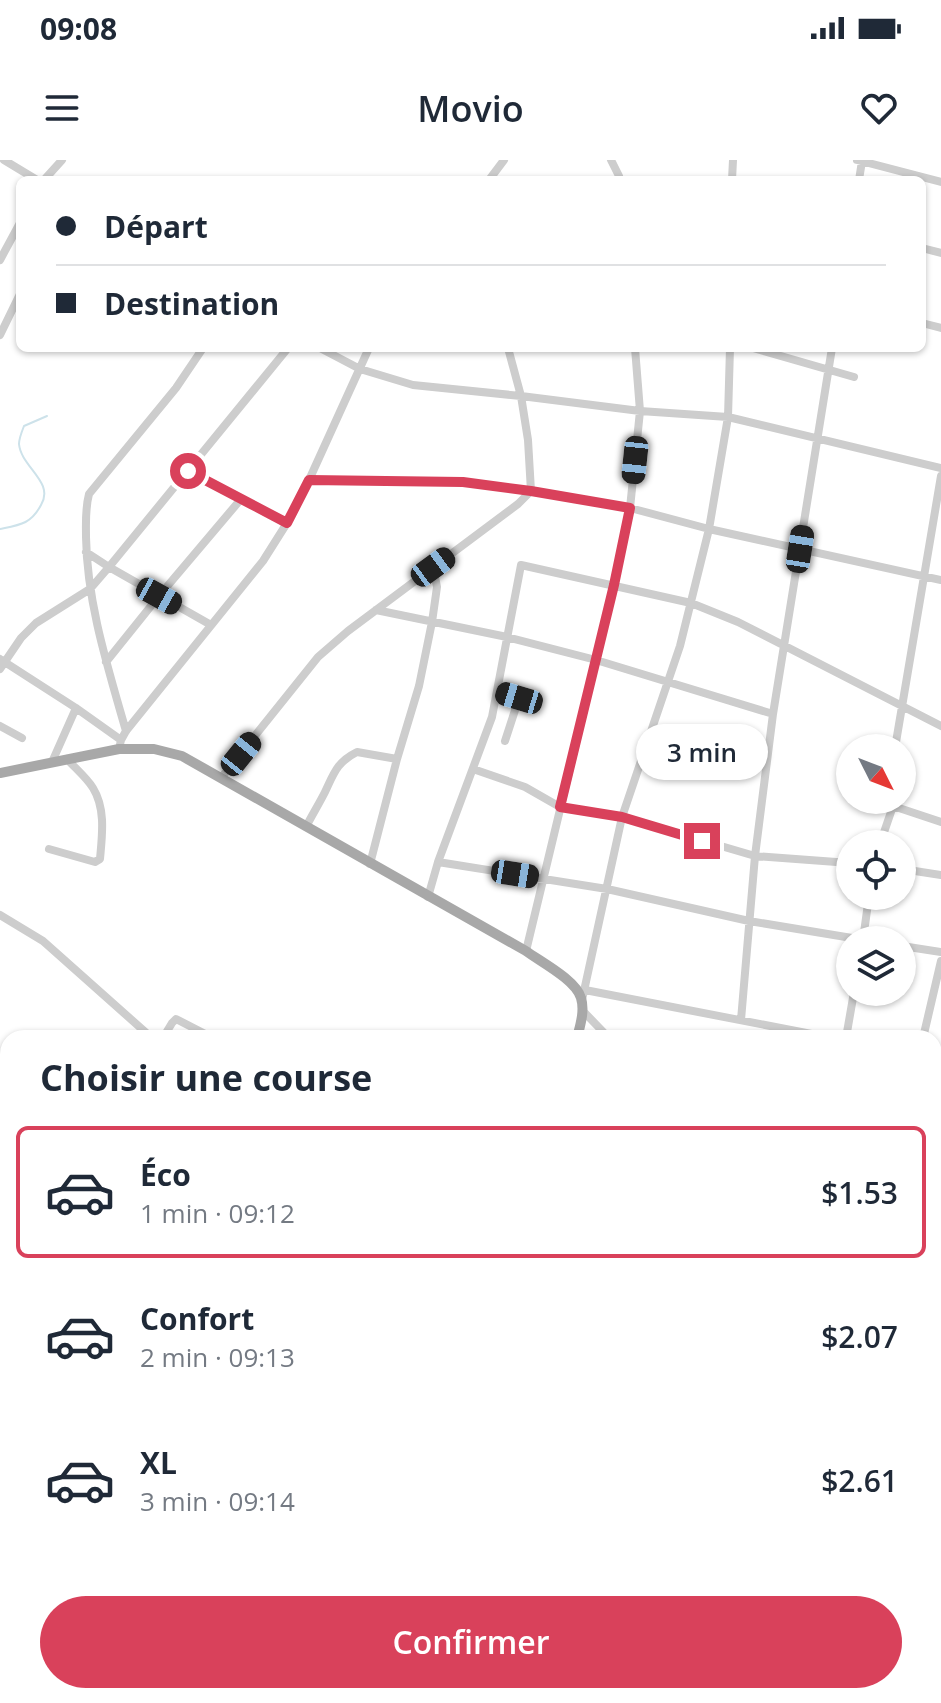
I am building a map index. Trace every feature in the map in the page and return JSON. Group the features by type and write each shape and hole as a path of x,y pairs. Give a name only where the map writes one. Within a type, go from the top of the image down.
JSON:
{"main road":[{"path":"0,773 120,744 182,756 526,951 578,991 583,1000 578,1030"}],"street":[{"path":"4,160 30,176"},
{"path":"48,176 62,160"},
{"path":"859,161 918,176"},
{"path":"0,260 16,230"},
{"path":"0,335 16,304"},
{"path":"126,731 106,662 90,589 86,508 89,494 176,388 200,352"},
{"path":"285,352 90,589 36,623 2,664 76,708 120,744 126,731 263,561 287,523 367,352"},
{"path":"328,352 360,369 413,385 640,411 728,417 941,468"},
{"path":"221,778 318,657 531,491 528,440 521,396 509,352"},
{"path":"526,951 630,508 640,411 635,352"},
{"path":"604,1030 583,1000 622,817 680,646 709,529 728,417 730,352"},
{"path":"767,352 854,377"},
{"path":"741,1020 755,856 773,714 831,352"},
{"path":"188,471 287,523"},
{"path":"897,734 941,476"},
{"path":"309,480 463,482 531,491 630,508 709,529 941,580"},
{"path":"106,662 241,499"},
{"path":"86,552 211,625"},
{"path":"428,897 492,717 521,565 691,603 738,622 941,726"},
{"path":"370,864 419,686 437,587 433,567"},
{"path":"376,610 507,637 596,660 773,714"},
{"path":"497,691 538,704"},
{"path":"505,741 519,698"},
{"path":"52,762 76,708"},
{"path":"0,726 22,738"},
{"path":"306,827 333,772 344,760 357,752 397,759"},
{"path":"49,849 95,862 100,859 102,815 97,797 67,759"},
{"path":"473,769 525,787 560,807 622,817 755,856 836,862"},
{"path":"916,812 941,822"},
{"path":"438,862 607,889 749,921 836,935"},
{"path":"916,871 941,875"},
{"path":"0,915 43,941 143,1030"},
{"path":"916,948 941,952"},
{"path":"925,1030 941,961"},
{"path":"583,1000 741,1020 792,1030"},
{"path":"847,1030 852,1006"},
{"path":"168,1030 176,1019 197,1030"}],"waterway":[{"path":"0,529 24,523 41,505 44,489 25,460 19,442 24,426 47,416"}],"route":[{"path":"188,471 287,523 309,480 463,482 630,508 560,807 622,817 702,841"}]}
